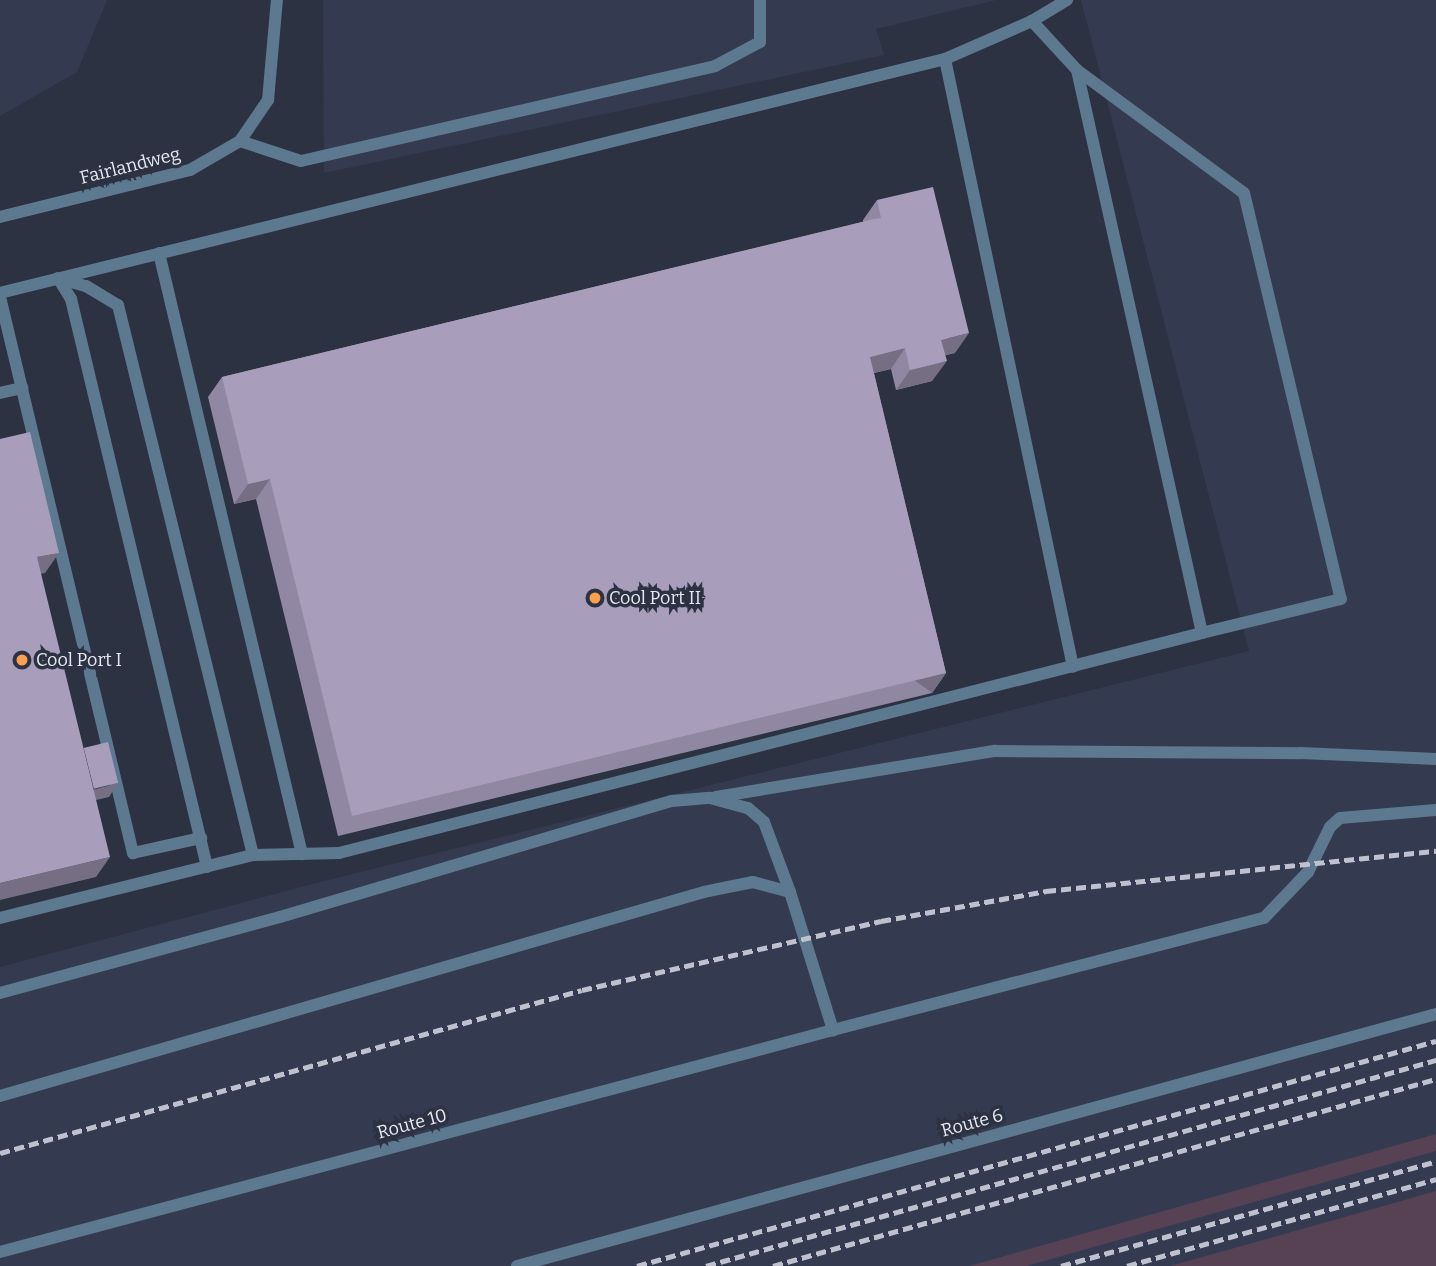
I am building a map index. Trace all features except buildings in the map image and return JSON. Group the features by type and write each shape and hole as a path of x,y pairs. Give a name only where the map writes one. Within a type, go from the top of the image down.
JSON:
{"lane":[{"name":"Fairlandweg","path":"0,217 190,170 240,141 268,100 277,0"},
{"path":"240,141 300,161 715,66 760,43 760,0"},
{"path":"201,838 133,853 22,388 2,317 0,295 58,278 945,59 1032,21 1067,0"},
{"path":"0,918 253,855 340,853 1342,599 1244,193 1077,70 1032,21"},
{"path":"945,59 1073,667"},
{"path":"1077,70 1202,634"},
{"path":"159,253 302,854"},
{"path":"58,278 71,299 207,867"},
{"path":"58,278 86,286 118,305 253,855"},
{"path":"0,393 22,388"},
{"path":"0,993 280,917 672,801 710,798 995,751 1301,753 1436,759"},
{"path":"710,798 748,808 764,821 790,892 833,1030"},
{"name":"Route 10","path":"0,1252 1264,918 1308,872 1330,827 1340,818 1436,810"},
{"path":"0,1096 704,892 753,882 790,892"},
{"name":"Route 6","path":"517,1266 1436,1014"}],"shaded area":[{"path":"0,0 107,0 77,72 0,116"},
{"path":"323,0 996,0 876,29 884,55 324,173"},
{"path":"1081,0 1436,0 1436,1207 1242,1266 0,1266 0,967 305,886 1249,651"},
{"path":"1436,1134 1436,1151 1026,1266 969,1266"},
{"path":"1436,1191 1436,1266 1170,1266 1359,1213"}],"railway":[{"path":"0,1153 582,990 881,921 1046,891 1436,851"},
{"path":"637,1266 1436,1041"},
{"path":"706,1266 1436,1060"},
{"path":"773,1266 1436,1079"},
{"path":"1061,1266 1436,1161"},
{"path":"1127,1266 1436,1179"}],"place":[{"name":"Cool Port II","path":"595,598"},
{"name":"Cool Port I","path":"22,660"}]}
